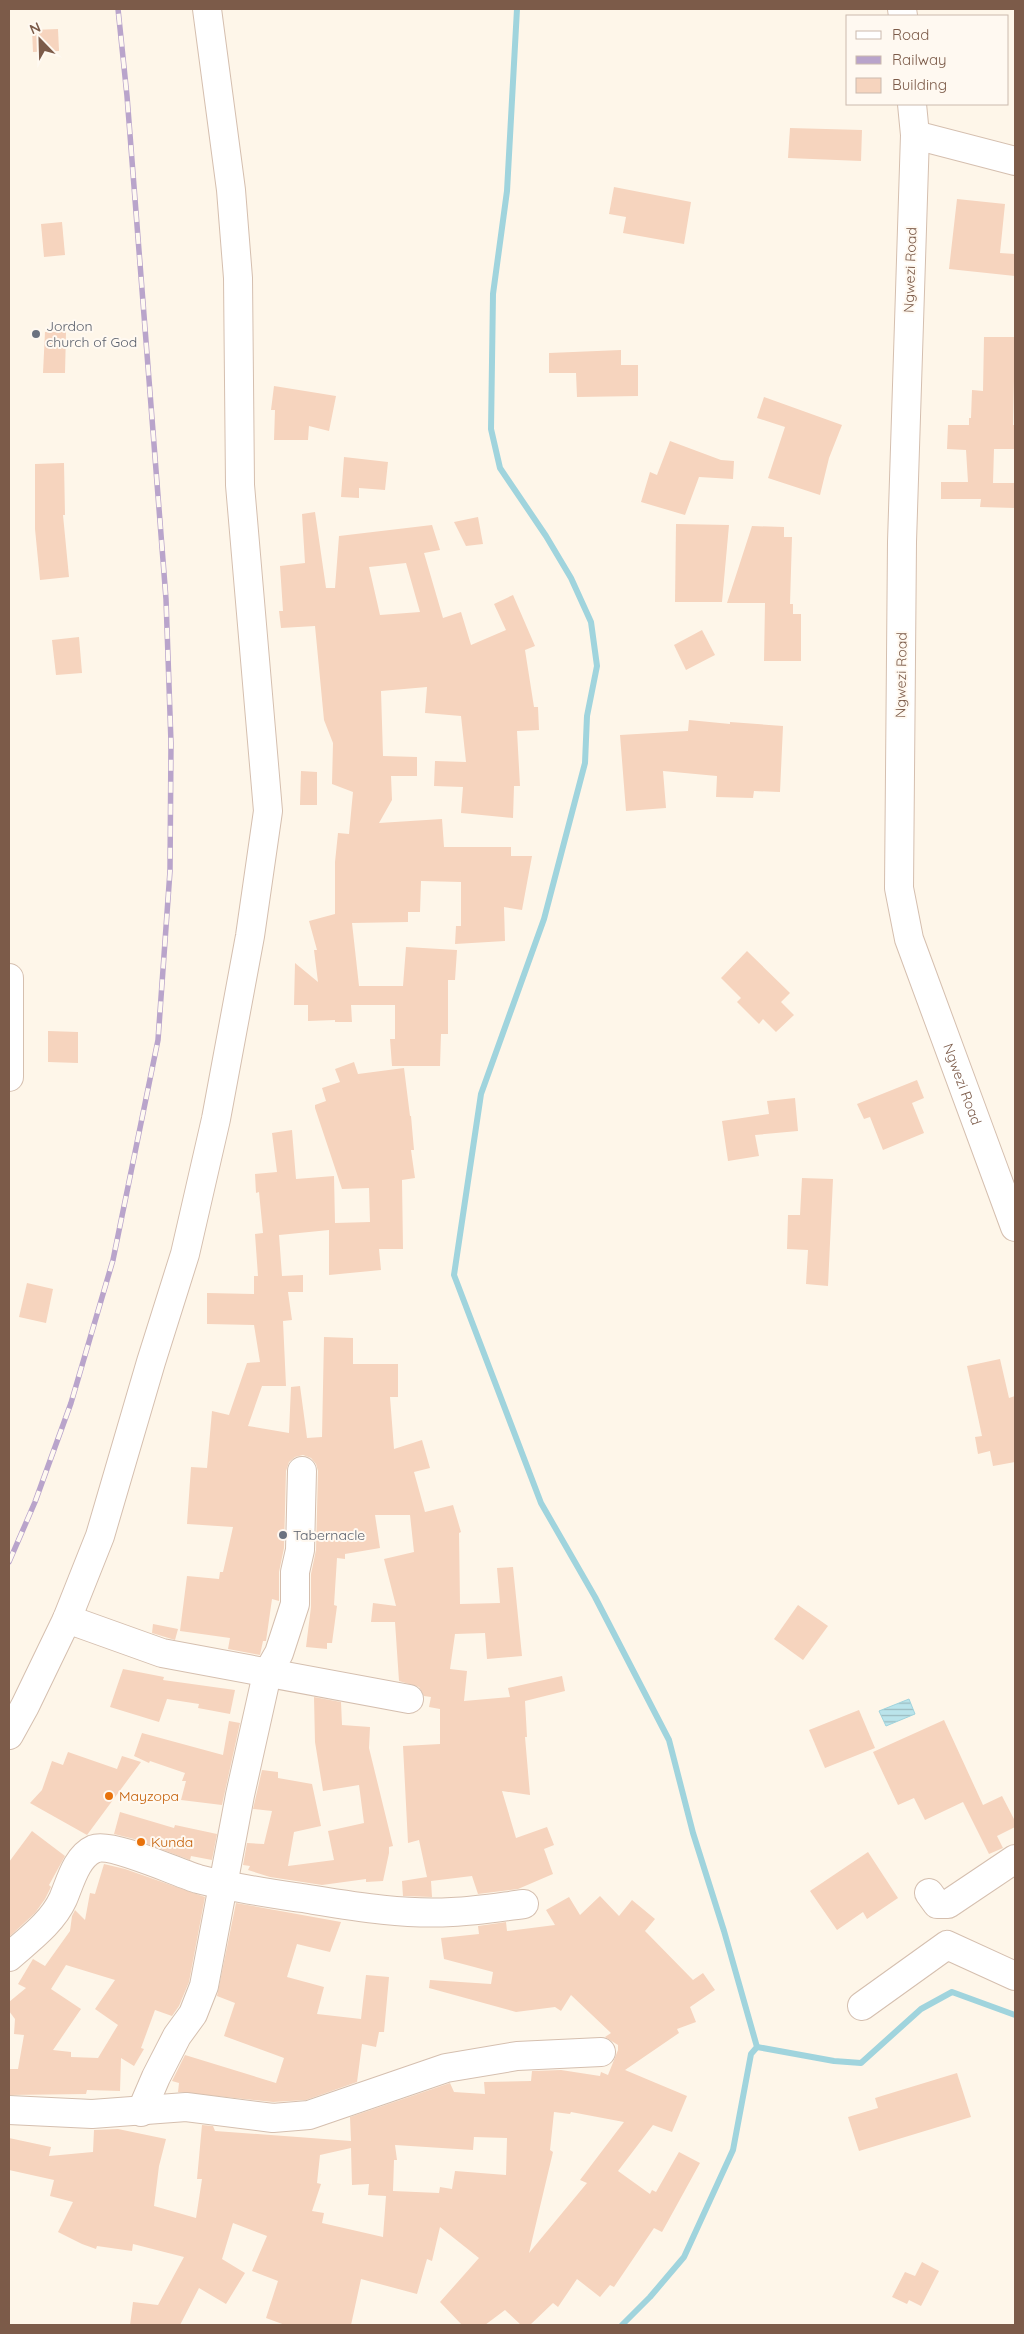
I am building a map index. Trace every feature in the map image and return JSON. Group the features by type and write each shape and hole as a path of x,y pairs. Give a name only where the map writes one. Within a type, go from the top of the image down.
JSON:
{"street":[{"path":"9,1735 67,1619 100,1536 150,1362 185,1254 218,1110 250,936 268,811 240,485 238,278 231,190 207,9"},
{"name":"Ngwezi Road","path":"912,105 915,134 902,542 899,888 909,939 1015,1227"},
{"path":"915,134 1015,161"},
{"path":"9,978 9,1078"},
{"path":"141,2112 177,2036 193,2014 204,1986 240,1795 267,1674 279,1653 296,1604 295,1572 300,1550 302,1472"},
{"path":"67,1619 162,1653 409,1699"},
{"path":"9,1957 45,1925 62,1902 74,1873 86,1855 94,1849 101,1848 122,1852 199,1879 278,1894 395,1912 451,1912 524,1904"},
{"path":"938,1898 1015,1859"},
{"path":"862,2006 947,1945 1015,1976"},
{"path":"9,2110 92,2114 141,2112 186,2107 273,2118 309,2115 446,2068 517,2056 600,2052"}],"water":[{"path":"909,1699 915,1714 886,1726 879,1711"}],"building":[{"path":"58,29 59,51 33,52 32,30"},
{"path":"790,128 862,130 861,161 788,158"},
{"path":"614,187 691,202 684,244 623,233 626,217 609,214"},
{"path":"957,199 1005,204 1000,253 1015,254 1015,276 949,269"},
{"path":"62,222 65,255 44,257 41,224"},
{"path":"45,332 66,332 65,373 43,373"},
{"path":"984,337 1015,337 1013,425 1015,425 1015,449 994,449 993,483 1015,483 1015,508 980,507 981,499 941,499 941,482 968,482 966,450 947,449 948,425 969,425 972,390 983,391"},
{"path":"621,350 621,365 638,365 638,396 577,397 576,373 549,373 549,353"},
{"path":"274,386 336,396 329,431 309,426 308,440 274,440 275,410 271,410"},
{"path":"764,397 842,425 829,458 820,495 768,478 785,427 757,418"},
{"path":"670,441 721,460 734,461 733,479 699,477 685,515 641,502 650,472 657,475"},
{"path":"344,457 388,462 385,490 359,488 359,498 341,497"},
{"path":"64,463 65,515 63,515 69,577 40,580 35,529 35,464"},
{"path":"315,512 326,588 335,588 339,536 432,525 440,550 424,553 443,618 461,612 471,645 506,630 494,604 513,595 535,646 525,650 534,707 538,707 539,730 517,731 520,786 514,786 513,818 461,813 463,787 434,786 435,761 466,762 461,716 425,713 427,687 381,691 383,756 417,757 417,776 391,776 392,800 379,823 442,819 444,847 511,847 511,856 532,856 522,910 504,907 505,941 455,944 456,926 461,926 461,882 421,881 420,912 408,912 408,922 352,923 359,986 403,986 406,947 457,950 455,980 448,980 448,1034 441,1034 440,1066 392,1066 390,1039 395,1039 395,1005 351,1005 352,1022 335,1022 335,1020 308,1021 308,1005 294,1005 295,963 318,982 314,950 317,950 309,921 335,914 335,862 338,833 349,834 353,792 332,784 333,743 324,720 315,626 281,628 279,611 283,611 280,566 305,563 302,514","holes":["406,563 420,612 380,615 369,567"]},
{"path":"478,517 483,544 466,546 454,522"},
{"path":"676,524 729,525 722,602 675,602"},
{"path":"752,526 784,527 784,537 792,537 790,604 793,604 793,614 801,614 801,661 764,661 765,603 727,603"},
{"path":"702,630 715,655 686,670 674,645"},
{"path":"79,637 82,673 56,675 52,640"},
{"path":"689,720 783,726 780,792 754,791 753,798 716,797 717,776 663,771 666,808 626,811 620,735 688,731"},
{"path":"301,771 317,772 317,805 300,805"},
{"path":"747,951 790,993 781,1002 794,1015 776,1032 763,1019 759,1024 737,1002 741,998 721,978"},
{"path":"48,1031 78,1032 78,1063 48,1062"},
{"path":"354,1062 358,1074 404,1068 411,1116 414,1150 411,1150 415,1178 402,1180 403,1249 379,1249 381,1270 329,1275 329,1230 279,1235 282,1276 303,1275 303,1292 288,1292 292,1320 283,1321 286,1386 262,1386 248,1426 289,1433 291,1387 300,1386 307,1438 322,1437 324,1337 353,1338 353,1364 398,1364 398,1397 390,1397 394,1449 422,1440 430,1468 414,1472 425,1512 453,1505 461,1532 459,1533 460,1604 500,1603 497,1568 513,1567 522,1656 487,1659 485,1633 455,1634 450,1669 467,1671 464,1701 510,1697 508,1688 562,1676 565,1691 525,1701 527,1737 525,1737 530,1795 502,1791 516,1838 547,1827 554,1845 544,1849 553,1874 518,1889 478,1894 472,1876 431,1881 432,1897 403,1896 402,1881 427,1877 419,1840 408,1843 403,1746 440,1744 440,1709 429,1707 431,1697 424,1696 419,1687 399,1681 395,1622 371,1622 373,1603 396,1606 384,1559 414,1552 410,1515 375,1515 380,1548 345,1554 345,1559 337,1558 334,1605 337,1606 332,1643 327,1643 327,1649 306,1647 311,1607 311,1574 316,1550 318,1471 316,1464 311,1458 303,1455 295,1457 289,1462 286,1471 284,1548 279,1572 279,1601 272,1599 266,1641 263,1641 260,1655 228,1649 230,1638 180,1631 187,1576 219,1579 220,1572 223,1572 233,1527 187,1524 191,1467 207,1468 212,1411 229,1415 247,1363 260,1362 254,1325 207,1324 207,1293 254,1294 254,1276 258,1276 255,1234 263,1233 259,1192 256,1193 255,1174 277,1172 272,1133 292,1130 296,1179 334,1176 335,1223 370,1222 369,1188 342,1189 315,1108 315,1105 326,1101 322,1088 340,1082 335,1069"},
{"path":"917,1080 924,1098 912,1103 924,1133 883,1150 870,1117 864,1119 857,1104"},
{"path":"795,1098 798,1131 755,1135 759,1156 728,1161 722,1121 769,1114 767,1101"},
{"path":"802,1178 833,1179 828,1286 806,1284 808,1250 787,1249 788,1215 800,1215"},
{"path":"27,1283 53,1289 46,1323 19,1317"},
{"path":"1000,1359 1009,1398 1015,1396 1015,1462 993,1466 990,1451 978,1454 975,1437 982,1436 967,1366"},
{"path":"798,1605 828,1626 803,1660 774,1639"},
{"path":"153,1624 178,1629 175,1640 152,1633"},
{"path":"123,1669 164,1677 163,1680 235,1690 230,1714 198,1708 199,1704 167,1699 159,1722 110,1707"},
{"path":"314,1697 341,1702 342,1725 370,1727 369,1748 393,1846 389,1847 383,1881 366,1882 366,1879 322,1885 270,1877 248,1870 250,1866 243,1865 247,1843 264,1844 272,1811 253,1809 262,1770 278,1772 278,1778 312,1784 321,1826 294,1832 288,1866 334,1860 328,1831 364,1823 359,1785 323,1791 315,1742"},
{"path":"859,1710 875,1748 825,1768 809,1730"},
{"path":"944,1720 983,1805 1002,1796 1015,1821 1015,1827 997,1836 1003,1848 989,1854 963,1802 925,1820 914,1798 898,1805 873,1752"},
{"path":"229,1721 240,1723 222,1805 181,1800 186,1781 182,1781 185,1773 150,1761 149,1763 134,1756 142,1733 223,1755"},
{"path":"68,1752 117,1769 122,1756 141,1762 87,1835 30,1803 42,1790 52,1761 63,1765"},
{"path":"120,1812 174,1828 175,1825 217,1834 212,1860 191,1856 190,1860 134,1839 114,1834"},
{"path":"32,1831 65,1856 49,1885 51,1887 45,1899 35,1913 9,1937 9,1862"},
{"path":"868,1852 898,1898 867,1919 863,1912 837,1930 810,1891"},
{"path":"104,1864 125,1869 205,1897 189,1982 179,2006 172,2016 155,2010 141,2048 144,2049 134,2066 121,2058 120,2091 87,2090 86,2094 9,2095 9,2069 18,2069 24,2035 14,2034 15,2019 9,2011 9,2002 26,1988 18,1984 33,1959 45,1966 70,1931 72,1916 75,1910 85,1920 90,1893 95,1894","holes":["66,1965 115,1980 95,2009 118,2025 98,2058 71,2057 71,2052 53,2050 81,2009 51,1989"]},
{"path":"600,1896 619,1916 632,1900 655,1919 645,1931 693,1980 703,1973 715,1990 690,2007 696,2022 677,2029 679,2033 625,2070 687,2096 672,2132 653,2125 618,2171 650,2194 652,2190 656,2192 679,2152 700,2163 662,2232 654,2228 614,2287 610,2285 600,2297 577,2279 558,2307 553,2303 530,2325 521,2325 505,2310 485,2325 462,2325 440,2302 479,2258 440,2227 432,2261 427,2259 417,2294 361,2279 351,2325 285,2325 266,2318 278,2281 252,2271 267,2236 233,2223 222,2259 245,2273 226,2304 199,2288 180,2325 130,2325 133,2302 158,2305 184,2257 133,2244 132,2251 97,2246 96,2249 82,2244 58,2232 73,2202 50,2196 54,2180 9,2170 9,2138 51,2147 49,2156 93,2152 94,2130 118,2129 166,2139 159,2166 154,2206 196,2218 202,2179 197,2179 202,2125 213,2126 215,2131 351,2141 350,2117 450,2083 454,2092 485,2094 484,2082 531,2081 532,2071 561,2070 600,2076 601,2072 608,2075 618,2050 618,2045 605,2037 611,2033 571,1995 561,2011 555,2007 516,2012 429,1988 430,1980 491,1984 493,1972 444,1959 441,1938 479,1934 478,1926 506,1922 507,1931 555,1925 546,1910 569,1897 580,1915","holes":["554,2112 570,2114 571,2112 624,2122 580,2180 587,2183 529,2253 553,2152 550,2150","474,2137 507,2138 506,2175 455,2171 452,2189 440,2187 439,2193 393,2191 394,2160 397,2160 395,2145 473,2150","351,2148 352,2185 369,2184 368,2195 386,2196 383,2237 322,2223 324,2213 312,2211 321,2184 317,2183 320,2155"]},
{"path":"236,1903 341,1922 330,1952 297,1944 287,1977 324,1987 317,2014 361,2019 366,1975 389,1977 384,2032 379,2032 376,2047 362,2044 357,2082 306,2100 273,2102 178,2092 179,2083 172,2081 185,2055 276,2083 284,2058 224,2036 235,2003 217,1996"},
{"path":"957,2073 971,2117 859,2151 848,2117 878,2108 875,2098"},
{"path":"922,2262 939,2271 921,2306 909,2300 907,2304 892,2297 905,2272 915,2276"}],"waterway":[{"path":"517,9 507,191 493,294 491,429 500,468 546,536 571,578 591,622 597,666 587,716 585,763 544,919 481,1094 454,1275 541,1503 595,1597 669,1740 693,1833 724,1931 757,2047 751,2054 733,2150 684,2257 650,2297 622,2325"},
{"path":"757,2047 834,2061 861,2063 921,2009 952,1992 1015,2015"}],"railway":[{"path":"9,1562 35,1502 71,1403 113,1260 158,1040 170,871 171,743 166,599 127,96 118,9"}],"place":[{"name":"Jordon church of God","path":"36,334"},
{"name":"Tabernacle","path":"283,1535"},
{"name":"Mayzopa","path":"109,1796"},
{"name":"Kunda","path":"141,1842"}]}
